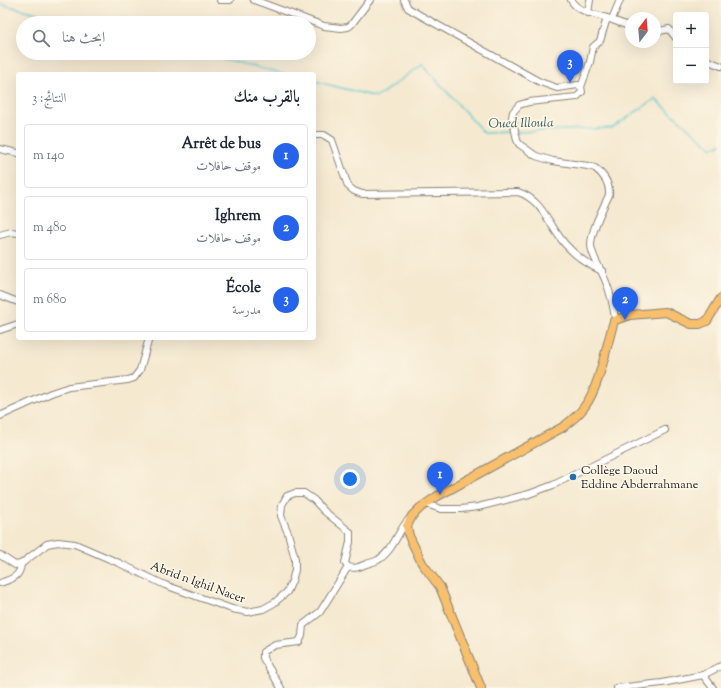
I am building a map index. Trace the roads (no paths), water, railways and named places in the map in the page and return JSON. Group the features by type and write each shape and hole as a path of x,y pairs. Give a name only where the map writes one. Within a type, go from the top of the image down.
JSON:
{"main road":[{"path":"481,688 440,587 422,563 409,536 407,526 412,516 426,504 472,476 563,427 578,415 586,406 595,387 616,319 630,315 666,312 691,324 700,324 707,321 721,298"}],"street":[{"path":"220,0 230,0"},
{"path":"254,0 297,16"},
{"path":"316,23 324,26 341,28 348,27 370,0"},
{"path":"404,0 408,8 540,82 557,88 578,85 581,87"},
{"path":"571,0 573,4 588,13 625,24"},
{"path":"588,13 590,0"},
{"path":"616,319 612,300 592,250 591,243 593,233 609,195 610,188 602,174 595,168 553,161 536,156 519,144 516,140 512,117 513,112 519,105 528,102 577,97 582,92 581,87 590,62 593,47 600,41 620,0"},
{"path":"661,31 669,29 673,34"},
{"path":"709,61 721,66"},
{"path":"316,136 324,136 332,140 348,186 354,191 362,194 518,192 526,194 539,205 564,243 583,261 602,272"},
{"path":"0,149 16,153"},
{"path":"0,235 11,232 16,233"},
{"path":"0,295 16,301"},
{"path":"0,330 16,325"},
{"path":"0,416 51,393 69,387 134,378 140,370 148,340"},
{"path":"426,504 441,509 461,509 478,507 529,494 553,485 665,430"},
{"name":"Abrid n Ighil Nacer","path":"21,564 47,544 58,542 74,544 165,585 232,609 248,612 263,609 274,603 287,592 292,581 295,570 295,559 288,533 281,516 282,505 287,496 295,493 304,493 314,500 324,512 350,532 350,542 345,562 348,567"},
{"path":"281,688 263,658 263,652 274,645 299,642 302,636 303,625 320,612 348,567 355,569 377,561 385,555 403,526 412,516"},
{"path":"0,555 15,564 21,564 19,574 0,583"},
{"path":"617,688 662,683 703,675 721,666"},
{"path":"703,675 713,688"}],"waterway":[{"name":"Oued Illoula","path":"0,4 49,16"},
{"name":"Oued Illoula","path":"227,60 276,72"},
{"name":"Oued Illoula","path":"316,82 377,97 422,64 484,133 514,132"},
{"name":"Oued Illoula","path":"518,132 612,128 655,99 712,148 721,144"}],"place":[{"name":"École","path":"570,83"},
{"name":"Ighrem","path":"625,320"},
{"name":"Collège Daoud Eddine Abderrahmane","path":"573,477"},
{"name":"Arrêt de bus","path":"440,495"}]}
